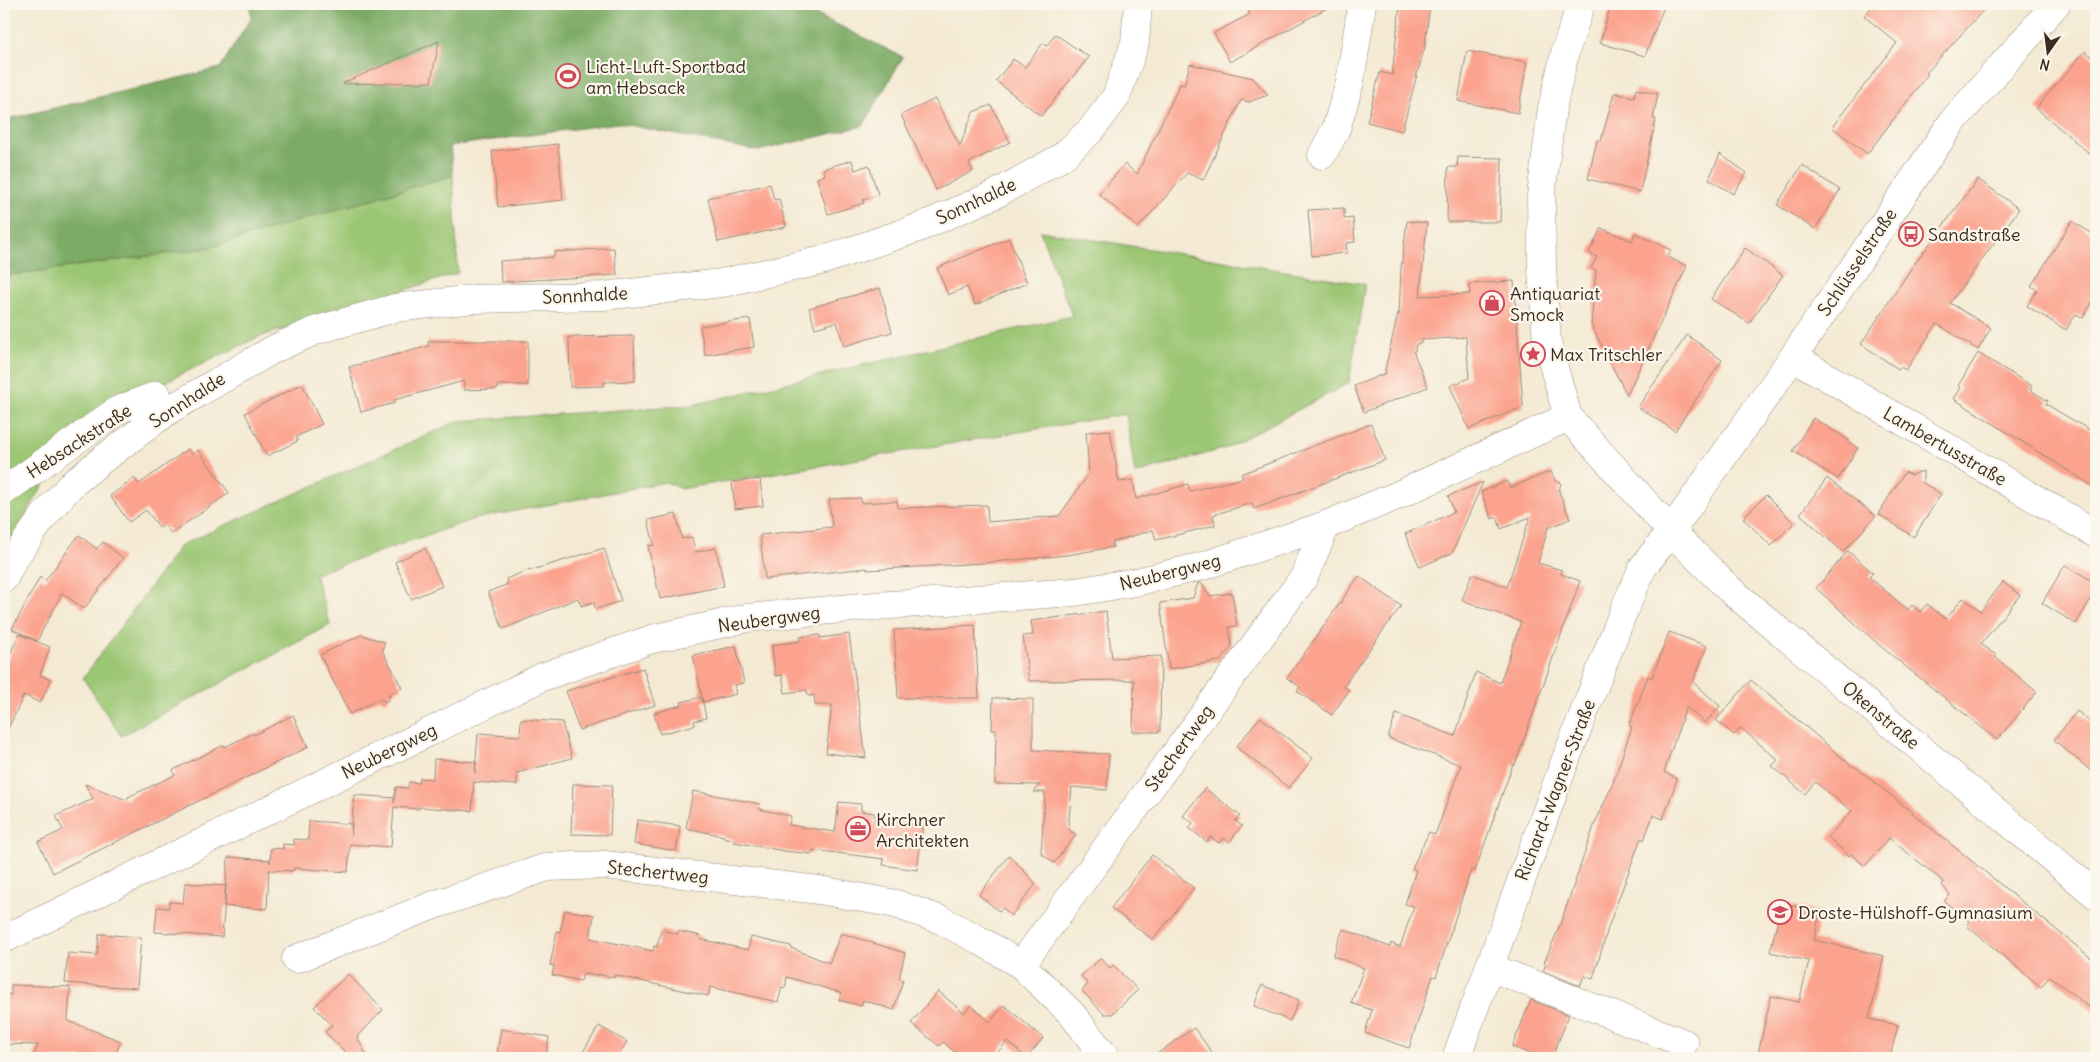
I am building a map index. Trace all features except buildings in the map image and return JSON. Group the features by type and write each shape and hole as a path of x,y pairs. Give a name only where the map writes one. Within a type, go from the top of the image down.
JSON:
{"street":[{"name":"Sonnhalde","path":"4,578 13,560 44,516 71,485 96,464 168,410 274,349 317,330 395,308 474,299 603,296 722,283 824,260 918,228 996,194 1062,157 1091,130 1116,97 1135,43 1138,4"},
{"path":"1322,155 1336,129 1350,82 1362,4"},
{"path":"1581,4 1566,49 1552,108 1541,196 1546,342 1568,417 1671,531"},
{"name":"Schlüsselstraße","path":"1671,531 1794,357 1953,121 2056,4"},
{"name":"Lambertusstraße","path":"1794,357 2096,534"},
{"name":"Hebsackstraße","path":"4,490 118,410 157,395"},
{"name":"Neubergweg","path":"4,939 542,677 652,639 747,618 862,607 1075,592 1136,582 1203,566 1326,525 1394,497 1568,417"},
{"name":"Stechertweg","path":"1021,965 1304,577 1326,525"},
{"name":"Okenstraße","path":"1671,531 1728,588 2096,895"},
{"name":"Richard-Wagner-Straße","path":"1456,1058 1564,764 1627,603 1643,567 1671,531"},
{"name":"Stechertweg","path":"296,959 434,905 548,867 605,865 819,890 896,904 941,920 979,940 1021,965 1071,1013 1106,1058"},
{"path":"1490,967 1684,1043"}],"green space":[{"path":"250,4 795,4 903,57 863,126 758,151 618,123 450,146 453,175 207,248 4,276 4,120 220,68 251,18"},
{"path":"453,175 458,273 256,338 157,386 47,479 4,551 4,276 207,248"},
{"path":"1040,231 1365,284 1349,383 1226,448 1135,474 1126,414 681,489 666,482 474,519 315,574 330,625 121,736 83,678 181,545 458,421 692,405 1072,316"}],"place":[{"name":"Licht-Luft-Sportbad am Hebsack","path":"568,76"},
{"name":"Sandstraße","path":"1911,234"},
{"name":"Antiquariat Smock","path":"1492,303"},
{"name":"Max Tritschler","path":"1533,354"},
{"name":"Kirchner Architekten","path":"858,829"},
{"name":"Droste-Hülshoff-Gymnasium","path":"1780,912"}]}
